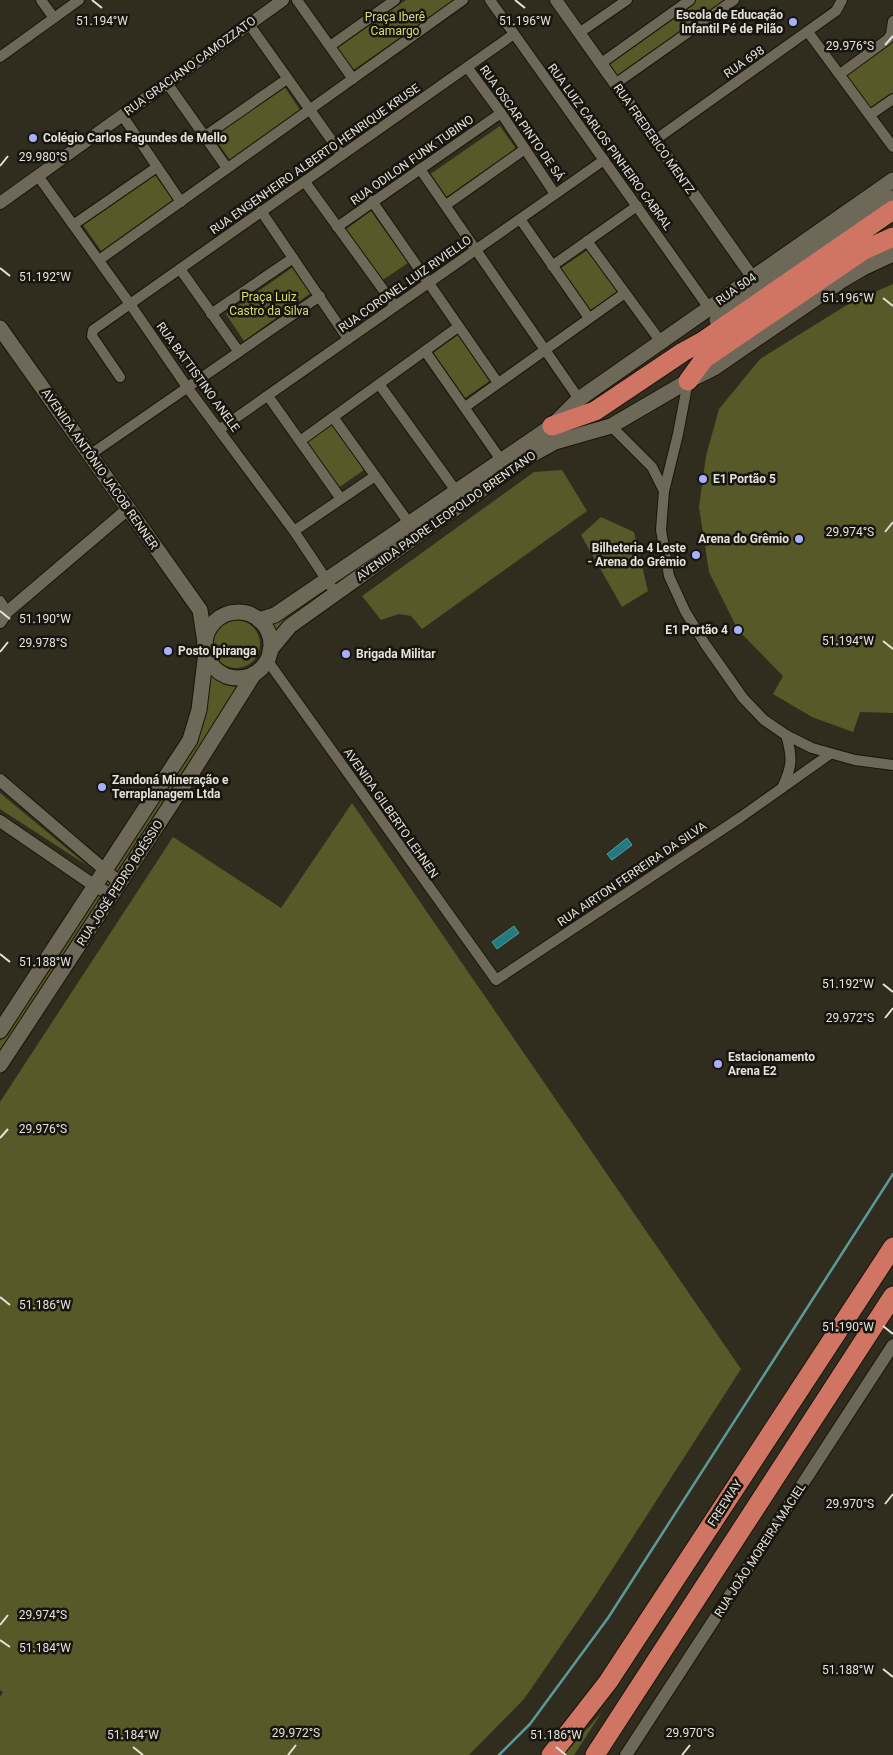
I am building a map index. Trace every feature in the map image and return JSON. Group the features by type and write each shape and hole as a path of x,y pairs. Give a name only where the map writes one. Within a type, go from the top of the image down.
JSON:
{"highway":[{"path":"688,381 704,350 893,210"},
{"path":"552,426 595,411 683,352 704,350 864,250 893,238"},
{"name":"FREEWAY","path":"551,1755 608,1682 893,1246"},
{"path":"595,1755 893,1296"}],"main road":[{"name":"RUA 504","path":"579,399 893,180"},
{"path":"688,381 683,352 698,334 893,198"},
{"name":"AVENIDA PADRE LEOPOLDO BRENTANO","path":"269,655 290,626 336,594 358,568 409,523 460,496 501,460 611,426 714,368 841,281 893,254"},
{"path":"742,302 753,278"},
{"name":"AVENIDA ANTÔNIO JACOB RENNER","path":"0,328 200,610 205,648"},
{"name":"AVENIDA PADRE LEOPOLDO BRENTANO","path":"259,620 275,615 328,579 358,568 523,452 579,399"},
{"path":"200,610 220,617"},
{"path":"231,613 242,613 259,620 268,631 270,640 269,655 262,667 254,674 234,678 216,670 210,662 205,648 207,634 212,625 220,617 231,613"},
{"name":"RUA JOSÉ PEDRO BOÉSSIO","path":"0,1031 190,740 199,710 205,648"},
{"name":"RUA JOSÉ PEDRO BOÉSSIO","path":"0,1065 193,772 254,674"}],"street":[{"path":"41,0 54,18"},
{"path":"0,57 80,0"},
{"name":"RUA GRACIANO CAMOZZATO","path":"0,203 283,0"},
{"path":"297,0 353,79"},
{"path":"330,46 395,0"},
{"path":"99,260 463,0"},
{"name":"RUA LUIZ CARLOS PINHEIRO CABRAL","path":"490,0 710,308"},
{"name":"RUA FREDERICO MENTZ","path":"556,0 753,278"},
{"path":"578,33 628,0"},
{"path":"600,64 690,0"},
{"path":"615,84 734,0"},
{"name":"RUA 698","path":"655,140 808,32 836,11 842,0"},
{"path":"840,74 888,39 891,34 893,21"},
{"path":"249,24 342,156"},
{"path":"808,32 893,147"},
{"name":"RUA ENGENHEIRO ALBERTO HENRIQUE KRUSE","path":"120,377 92,334 93,330 261,210 305,182 514,34"},
{"name":"RUA OSCAR PINTO DE SÁ","path":"468,67 555,194"},
{"path":"205,136 287,79"},
{"path":"168,83 227,168"},
{"path":"870,115 893,99"},
{"name":"RUA ODILON FUNK TUBINO","path":"337,227 501,113"},
{"path":"122,115 181,202"},
{"path":"446,205 525,149"},
{"name":"RUA CORONEL LUIZ RIVIELLO","path":"220,429 604,160"},
{"path":"73,225 157,167"},
{"path":"420,169 579,399"},
{"name":"RUA BATTISTINO ANELE","path":"38,176 188,387 294,531 328,579 336,594"},
{"path":"305,182 395,306"},
{"path":"372,202 498,383"},
{"path":"552,266 637,206"},
{"path":"261,210 348,339"},
{"path":"520,219 589,318"},
{"path":"587,241 661,342"},
{"path":"211,314 293,258"},
{"path":"180,269 239,352"},
{"path":"465,407 625,293"},
{"path":"91,454 320,296"},
{"path":"300,441 458,328"},
{"path":"425,351 501,460"},
{"path":"688,381 664,491 661,530 669,576 685,611 705,644 743,698 764,720 786,736 812,748 855,760 893,765"},
{"path":"378,384 460,496"},
{"path":"268,396 341,499"},
{"path":"333,417 409,523"},
{"path":"611,426 652,467 664,491"},
{"path":"294,531 375,476"},
{"path":"2,612 128,509"},
{"name":"AVENIDA GILBERTO LEHNEN","path":"269,655 496,980"},
{"path":"782,789 790,771 791,756 786,736"},
{"name":"RUA AIRTON FERREIRA DA SILVA","path":"496,980 782,789 830,754"},
{"path":"0,780 105,870 116,889"},
{"path":"0,821 95,886 116,889"},
{"name":"RUA JOÃO MOREIRA MACIEL","path":"626,1755 893,1345"}],"green space":[{"name":"Praça Iberê Camargo","path":"406,0 454,0 352,71 336,48"},
{"path":"693,0 730,0 618,81 605,63"},
{"path":"893,39 893,95 871,111 845,74"},
{"path":"284,86 300,110 230,160 213,136"},
{"path":"500,126 516,149 445,198 429,175"},
{"path":"155,175 174,202 102,252 83,225"},
{"path":"371,211 408,263 381,281 345,230"},
{"path":"588,250 619,295 592,313 561,268"},
{"name":"Praça Luiz Castro da Silva","path":"293,267 311,293 244,341 226,314"},
{"name":"Arena do Grêmio","path":"893,284 893,713 860,712 853,732 812,717 773,694 783,676 738,630 709,572 699,507 706,456 719,409 760,359 850,303"},
{"path":"458,335 491,380 465,398 433,353"},
{"path":"333,424 364,470 338,488 307,442"},
{"path":"562,470 587,511 422,629 411,616 399,614 381,620 362,596 534,472"},
{"path":"601,517 634,532 648,591 622,607 581,535"},
{"path":"324,589 329,596 277,631 273,625"},
{"path":"231,620 241,620 253,627 260,639 260,649 253,661 241,668 231,668 223,664 216,657 212,649 212,639 216,631 223,624"},
{"path":"209,674 224,685 243,688 0,1059 0,1041 198,737 206,713"},
{"path":"0,793 88,866 0,809"},
{"path":"352,803 741,1369 595,1596 524,1699 469,1755 0,1755 0,1697 3,1692 0,1690 0,1102 173,837 281,908"},
{"path":"602,1712 574,1755 564,1755"}],"water":[{"path":"627,838 632,845 612,860 607,854"},
{"path":"514,926 519,933 497,949 492,942"}],"waterway":[{"path":"499,1755 530,1724 608,1618 893,1174"}],"place":[{"name":"Escola de Educação Infantil Pé de Pilão","path":"793,22"},
{"name":"Colégio Carlos Fagundes de Mello","path":"33,138"},
{"name":"E1 Portão 5","path":"703,479"},
{"name":"Arena do Grêmio","path":"799,539"},
{"name":"Bilheteria 4 Leste - Arena do Grêmio","path":"696,555"},
{"name":"E1 Portão 4","path":"738,630"},
{"name":"Posto Ipiranga","path":"168,651"},
{"name":"Brigada Militar","path":"346,654"},
{"name":"Zandoná Mineração e Terraplanagem Ltda","path":"102,787"},
{"name":"Estacionamento Arena E2","path":"718,1064"}]}
